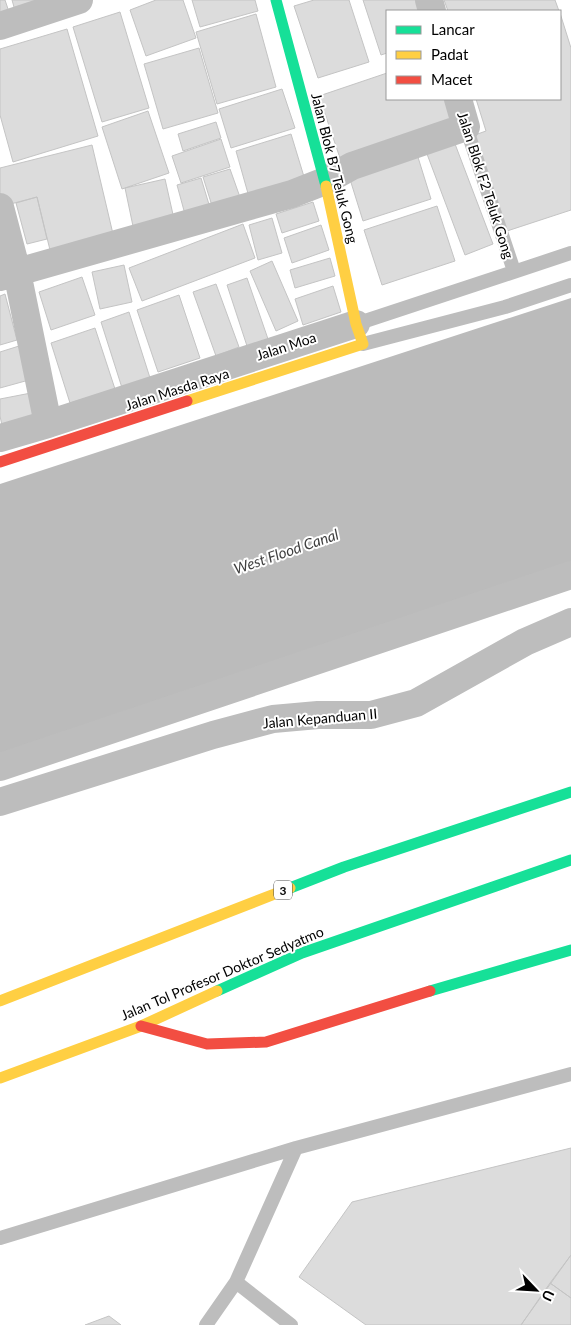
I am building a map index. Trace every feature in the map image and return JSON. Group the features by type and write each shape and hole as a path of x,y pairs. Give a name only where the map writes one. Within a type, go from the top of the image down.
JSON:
{"main road":[{"name":"Jalan Blok B7 Teluk Gong","path":"276,0 325,181 359,334"},
{"name":"Jalan Masda Raya","path":"0,462 359,334"},
{"name":"3","path":"0,1001 344,866 571,792"},
{"name":"Jalan Tol Profesor Doktor Sedyatmo","path":"0,1078 141,1026 302,953 571,860"},
{"path":"141,1026 207,1044 266,1042 350,1015 571,950"}],"street":[{"path":"0,26 79,0"},
{"name":"Jalan Blok F2 Teluk Gong","path":"458,100 466,127"},
{"path":"9,274 292,194 325,181 352,166 466,127"},
{"path":"0,207 9,274 48,424"},
{"name":"Jalan Moa","path":"0,438 359,334"},
{"path":"0,767 571,575"},
{"name":"Jalan Kepanduan II","path":"0,802 273,719 318,715 371,715 416,703 525,642 571,622"}],"lane":[{"name":"Jalan Blok F2 Teluk Gong","path":"466,127 514,271"},
{"name":"Jalan Moa","path":"359,334 514,271 571,253"},
{"name":"Jalan Moa","path":"359,334 505,307 571,285"},
{"path":"0,1238 296,1148 571,1074"},
{"path":"206,1325 236,1282 296,1148"},
{"path":"236,1282 291,1325"}],"water":[{"name":"West Flood Canal","path":"571,298 571,563 0,754 0,484"}],"building":[{"path":"0,0 5,0 9,12 0,15"},
{"path":"12,0 49,0 16,14"},
{"path":"156,0 183,0 196,38 146,56 130,10"},
{"path":"192,0 255,0 258,11 200,27"},
{"path":"314,0 349,0 369,62 318,78 294,6"},
{"path":"363,0 418,0 422,10 386,10 386,53 381,55"},
{"path":"444,0 555,0 559,10 448,10"},
{"path":"120,12 149,108 102,122 73,27"},
{"path":"256,14 276,87 217,104 196,32"},
{"path":"561,16 571,48 571,210 504,232 472,136 486,131 476,100 561,100"},
{"path":"67,29 98,136 13,162 0,115 0,49"},
{"path":"199,48 218,113 163,129 144,64"},
{"path":"386,73 386,100 451,100 460,127 343,167 319,96"},
{"path":"282,89 295,128 231,148 219,109"},
{"path":"148,111 169,173 122,189 102,127"},
{"path":"216,122 221,138 183,151 178,134"},
{"path":"291,134 305,180 249,197 236,151"},
{"path":"452,136 493,244 465,255 424,146"},
{"path":"221,139 230,167 181,183 172,156"},
{"path":"92,145 113,234 50,250 37,197 3,206 0,193 0,168"},
{"path":"417,154 431,199 363,221 349,176"},
{"path":"230,169 241,200 213,209 203,177"},
{"path":"201,178 211,211 186,218 177,185"},
{"path":"165,179 174,219 134,231 125,188"},
{"path":"37,197 47,239 27,244 16,203"},
{"path":"313,202 319,221 282,233 276,214"},
{"path":"437,206 455,261 382,285 364,230"},
{"path":"272,218 282,253 258,260 249,225"},
{"path":"243,224 255,258 142,301 129,268"},
{"path":"321,225 329,250 292,263 284,238"},
{"path":"330,258 335,276 295,288 290,270"},
{"path":"272,261 298,321 276,331 250,271"},
{"path":"124,265 132,302 100,309 92,272"},
{"path":"82,277 95,315 51,330 39,292"},
{"path":"247,278 268,339 247,346 227,285"},
{"path":"216,284 239,347 216,356 193,292"},
{"path":"333,286 341,312 303,325 295,299"},
{"path":"5,294 17,340 0,345 0,296"},
{"path":"179,295 200,358 158,372 137,310"},
{"path":"129,312 151,381 123,391 101,322"},
{"path":"95,328 115,389 70,403 51,343"},
{"path":"19,346 29,380 0,388 0,352"},
{"path":"36,392 42,422 3,430 0,416 0,399"},
{"path":"571,1148 571,1255 521,1325 366,1325 299,1277 352,1202"},
{"path":"571,1255 571,1298 550,1283"},
{"path":"550,1283 571,1298 571,1325 521,1325"},
{"path":"109,1316 121,1325 85,1325"}],"traffic: fast":[{"path":"276,0 326,186"},
{"path":"290,888 344,867 571,792"},
{"path":"217,991 302,953 571,860"},
{"path":"430,991 571,950"}],"traffic: slow":[{"path":"187,401 363,344 356,324 326,186"},
{"path":"0,1001 290,888"},
{"path":"0,1078 141,1026 217,991"}],"traffic: jam":[{"path":"0,462 187,401"},
{"path":"141,1026 207,1044 266,1042 430,991"}]}
